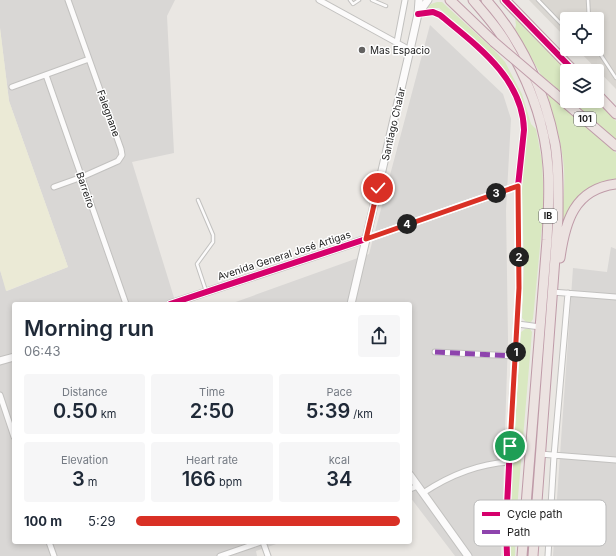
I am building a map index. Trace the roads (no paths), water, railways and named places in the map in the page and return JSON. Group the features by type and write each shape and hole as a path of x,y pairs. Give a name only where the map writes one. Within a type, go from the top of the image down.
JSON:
{"highway":[{"name":"101","path":"450,0 494,42 616,146"},
{"name":"IB","path":"473,0 505,40 526,81 540,122 548,166 549,202 526,500"},
{"name":"IB","path":"486,0 512,33 529,64 546,107 555,145 558,171 552,290 537,500"},
{"path":"505,0 567,64"},
{"name":"101","path":"604,101 616,114"},
{"path":"552,290 558,280 564,236 573,210 591,191 599,187 616,184"},
{"name":"IB","path":"522,556 523,546"},
{"name":"IB","path":"533,556 534,546"}],"street":[{"name":"Falegnane","path":"54,187 82,177 118,161 122,155 68,0"},
{"path":"319,0 410,50"},
{"path":"396,42 405,0"},
{"name":"Santiago Chalar","path":"351,302 410,50 418,14 419,0"},
{"name":"Santiago Chalar","path":"418,14 428,0"},
{"path":"418,14 433,12 440,14 493,61 507,79 519,105 524,121 518,186 518,324 507,500"},
{"path":"12,87 46,76 89,59"},
{"name":"Barreiro","path":"46,76 125,302"},
{"name":"Avenida General José Artigas","path":"182,302 206,292 366,239 518,186"},
{"path":"552,290 568,293 616,297"},
{"path":"551,500 568,293"},
{"path":"518,324 540,326"},
{"path":"435,352 516,356"},
{"path":"0,361 12,358"},
{"path":"0,395 12,431"},
{"path":"540,454 616,460"},
{"path":"423,493 441,481 469,469 509,462"},
{"path":"412,478 468,556"},
{"path":"412,488 418,486"},
{"path":"50,544 54,556"},
{"path":"220,556 256,544"},
{"path":"263,544 268,556"},
{"path":"507,546 507,556"},
{"path":"548,556 549,546"}],"lane":[{"path":"350,0 353,4 359,0"},
{"path":"372,0 386,6"},
{"path":"538,0 560,23"},
{"path":"588,0 589,12"},
{"path":"602,56 616,78"},
{"path":"198,200 213,235 213,242 197,264 206,292"}],"place":[{"name":"Mas Espacio","path":"362,50"}]}
